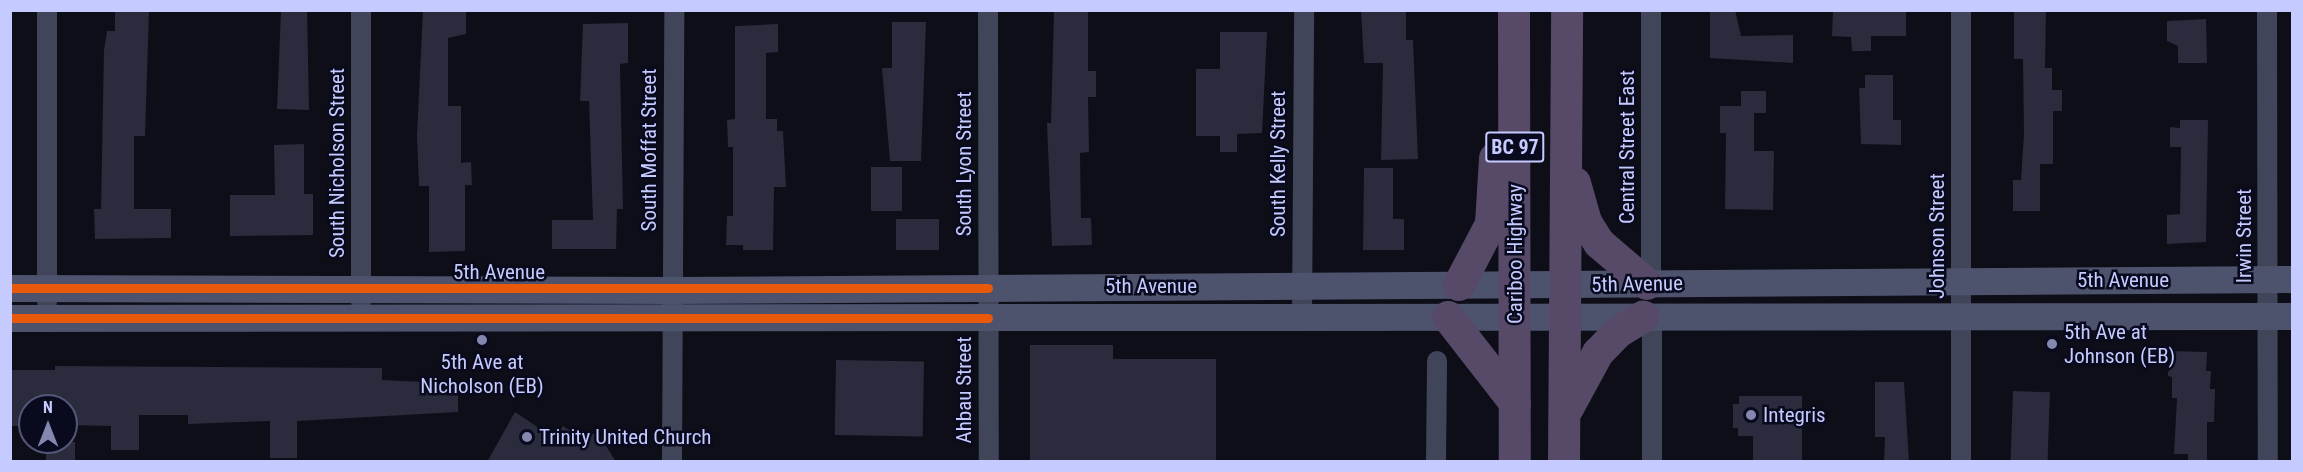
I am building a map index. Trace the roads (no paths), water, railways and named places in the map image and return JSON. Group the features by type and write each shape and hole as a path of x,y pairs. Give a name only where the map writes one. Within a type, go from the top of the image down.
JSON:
{"highway":[{"path":"1459,285 1491,224 1497,10"},
{"name":"Cariboo Highway","path":"1514,10 1515,284 1538,317 1564,417 1564,462"},
{"name":"Cariboo Highway","path":"1515,462 1515,403 1538,317 1565,284 1567,10"},
{"path":"1566,154 1586,222 1599,243 1649,284"},
{"path":"1448,317 1515,403"},
{"path":"1535,462 1538,317"},
{"path":"1564,417 1598,353 1648,317"}],"main road":[{"name":"5th Avenue","path":"10,318 672,290 2280,279"},
{"name":"5th Avenue","path":"10,288 672,318 2280,316"}],"street":[{"path":"47,10 47,318"},
{"name":"South Nicholson Street","path":"361,10 361,304"},
{"name":"South Moffat Street","path":"672,462 674,10"},
{"name":"South Lyon Street","path":"988,10 988,318"},
{"name":"South Kelly Street","path":"1302,318 1304,10"},
{"name":"Central Street East","path":"1649,284 1651,10"},
{"name":"Johnson Street","path":"1961,10 1961,462"},
{"name":"Irwin Street","path":"2266,10 2280,279 2280,316 2268,462"},
{"path":"1648,317 1652,462"},
{"name":"Ahbau Street","path":"988,318 988,462"},
{"path":"1436,462 1437,361"}],"place":[{"name":"5th Ave at Nicholson (EB)","path":"482,340"},
{"name":"5th Ave at Johnson (EB)","path":"2052,344"},
{"name":"Integris","path":"1751,415"},
{"name":"Trinity United Church","path":"527,437"}]}
